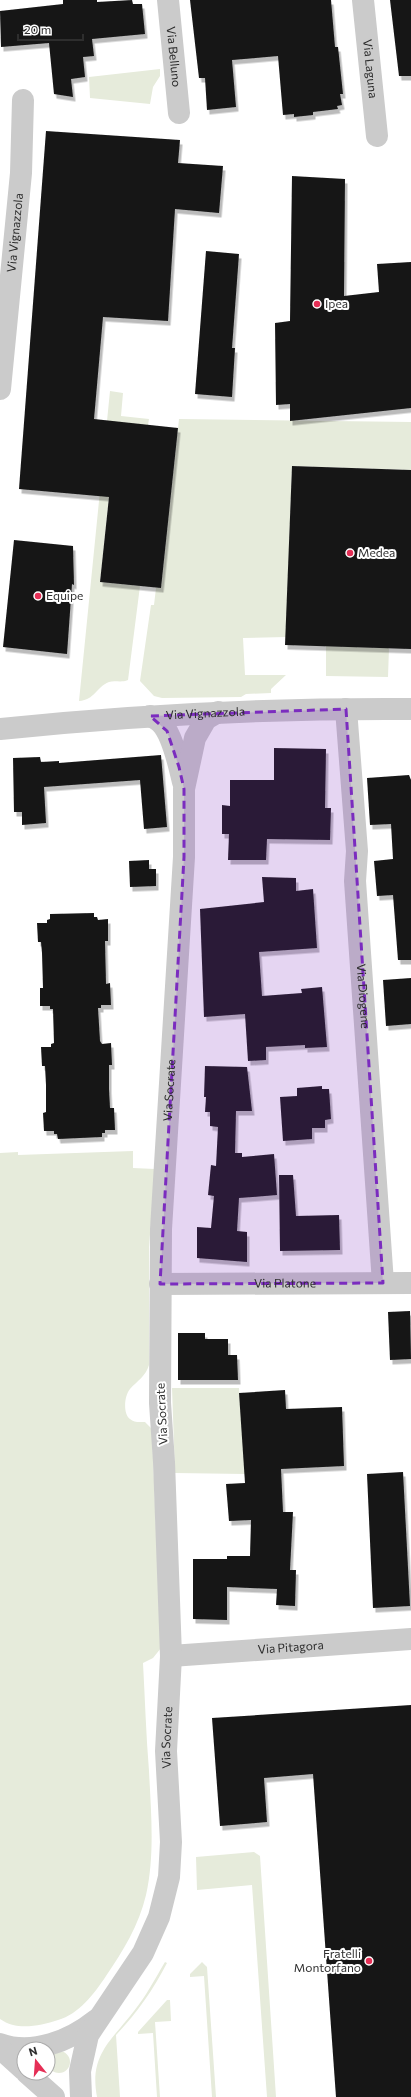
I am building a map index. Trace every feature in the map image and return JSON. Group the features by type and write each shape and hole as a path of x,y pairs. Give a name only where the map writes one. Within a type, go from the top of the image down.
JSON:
{"street":[{"name":"Via Belluno","path":"168,0 179,113"},
{"name":"Via Laguna","path":"363,0 377,136"},
{"name":"Via Vignazzola","path":"0,389 21,173 23,100"},
{"name":"Via Diogene","path":"346,709 357,851 355,888 383,1283"},
{"name":"Via Vignazzola","path":"0,729 150,716 218,712 411,709"},
{"name":"Via Socrate","path":"81,2097 80,2071 88,2035 97,2019 117,1995 143,1953 153,1933 166,1894 171,1860 166,1751 171,1656 160,1403 160,1284 162,1222 184,857 184,790 195,738 206,719 218,712"},
{"name":"Via Socrate","path":"150,716 161,723 167,731 179,767 184,790"},
{"name":"Via Platone","path":"160,1284 411,1283"},
{"name":"Via Pitagora","path":"171,1656 411,1639"},
{"name":"Via Socrate","path":"56,2042 69,2038 83,2030 97,2019"},
{"name":"Via Socrate","path":"0,2044 16,2047"},
{"path":"0,2048 16,2063"},
{"path":"37,2081 52,2092 68,2091 74,2086 80,2071"}],"highlighted area":[{"path":"346,709 383,1283 160,1284 184,857 184,789 179,767 167,731 150,716"}],"green space":[{"path":"160,69 160,76 153,87 150,104 90,98 89,77"},
{"path":"110,391 123,393 121,416 149,419 148,425 117,422 100,582 140,586 128,680 109,682 89,698 79,701"},
{"path":"179,419 411,422 411,470 292,466 286,637 243,638 245,675 286,675 271,689 271,693 246,694 241,697 162,698 154,696 140,681 151,605 154,605 156,588 161,588"},
{"path":"326,646 389,648 388,677 326,676"},
{"path":"133,1151 133,1168 155,1169 149,1247 149,1365 144,1375 128,1392 125,1405 128,1417 133,1421 145,1422 151,1428 152,1434 161,1648 153,1658 143,1663 151,1818 151,1865 146,1895 135,1927 112,1967 91,1996 79,2008 66,2017 43,2024 21,2026 7,2023 0,2019 0,1153 18,1152 18,1155"},
{"path":"172,1388 239,1388 245,1474 175,1473"},
{"path":"254,1852 260,1856 276,2097 267,2097 252,1885 197,1890 196,1857"},
{"path":"165,1962 167,1963 156,1983 138,2010 116,2035 120,2097 97,2097 95,2082 99,2059 110,2040 134,2011"},
{"path":"202,1962 207,1967 216,2097 212,2097 204,1976 190,1977 190,1974"},
{"path":"167,2000 170,2000 171,2021 155,2022 160,2097 157,2097 153,2033 138,2034 138,2032"},
{"path":"56,2052 63,2052 67,2054 70,2062 67,2070 59,2073 56,2072"}],"building":[{"path":"63,0 97,0 97,2 132,0 133,4 142,4 145,34 92,39 94,56 83,57 85,77 71,79 73,97 54,94 49,43 1,47 0,11 63,4"},
{"path":"190,0 331,0 335,47 338,47 343,94 340,94 342,105 337,106 338,109 313,112 313,115 294,117 294,114 283,115 278,56 232,60 236,107 207,110 205,78 199,78"},
{"path":"390,0 411,0 411,76 399,76"},
{"path":"46,131 180,140 178,163 223,166 219,213 175,209 168,321 103,317 94,419 178,428 161,588 100,582 109,497 19,489"},
{"name":"Ipea","path":"292,176 345,179 344,296 379,292 377,264 411,262 411,408 290,421 290,404 276,405 275,323 290,321"},
{"path":"206,251 239,254 232,348 235,348 232,397 195,394"},
{"name":"Medea","path":"292,466 411,470 411,649 285,645"},
{"name":"Equipe","path":"14,540 73,546 74,585 72,584 67,654 3,647"},
{"path":"274,748 326,749 325,808 331,808 330,840 267,839 266,860 228,860 229,834 222,834 222,805 230,806 230,780 274,780"},
{"path":"161,755 167,827 144,829 140,780 44,787 46,823 22,825 22,812 14,812 13,758 40,757 41,762 59,761 59,763"},
{"path":"409,775 411,780 411,960 398,960 393,895 377,896 374,861 393,859 391,824 370,825 367,778"},
{"path":"149,860 149,869 156,869 156,886 130,887 129,861"},
{"path":"262,877 296,878 296,891 313,889 317,948 259,952 262,996 302,993 301,989 322,987 327,1047 305,1048 305,1045 266,1047 266,1060 248,1061 245,1014 204,1017 200,909 264,902"},
{"path":"94,913 94,917 97,917 98,920 108,919 108,941 105,941 106,984 110,983 111,1005 101,1005 101,1008 98,1008 100,1041 102,1044 111,1043 112,1065 109,1065 109,1089 110,1108 114,1108 115,1130 105,1130 105,1133 102,1133 102,1137 58,1139 57,1134 54,1134 54,1131 44,1131 43,1113 46,1112 46,1085 45,1066 42,1066 41,1047 51,1047 51,1044 54,1043 53,1009 50,1009 50,1006 40,1006 40,988 43,988 42,953 41,942 38,942 37,923 47,923 47,920 50,919 50,914"},
{"path":"411,978 411,1024 386,1026 383,980"},
{"path":"205,1066 247,1067 252,1111 236,1111 235,1153 242,1153 242,1157 274,1154 277,1195 239,1198 237,1231 247,1232 247,1262 197,1258 197,1227 211,1228 214,1196 208,1195 211,1165 216,1166 218,1127 210,1126 210,1112 205,1112"},
{"path":"322,1086 322,1089 329,1089 331,1119 325,1120 325,1128 312,1128 312,1139 283,1141 280,1097 297,1096 297,1088"},
{"path":"279,1175 293,1175 296,1216 339,1215 340,1250 280,1251"},
{"path":"410,1311 411,1359 390,1360 388,1312"},
{"path":"178,1333 205,1333 205,1339 228,1339 228,1355 237,1355 238,1380 178,1380"},
{"path":"285,1390 286,1409 342,1407 344,1466 281,1469 283,1512 293,1512 290,1570 296,1570 295,1606 276,1605 277,1589 227,1587 227,1620 193,1619 193,1559 227,1559 227,1556 250,1556 251,1520 229,1521 226,1484 245,1483 239,1393"},
{"path":"403,1472 410,1606 373,1608 367,1474"},
{"name":"Fratelli Montorfano","path":"411,1705 411,2097 336,2097 313,1774 264,1778 267,1822 220,1826 212,1718"}],"place":[{"name":"Ipea","path":"317,304"},
{"name":"Medea","path":"350,553"},
{"name":"Equipe","path":"38,596"},
{"name":"Fratelli Montorfano","path":"369,1961"}]}
